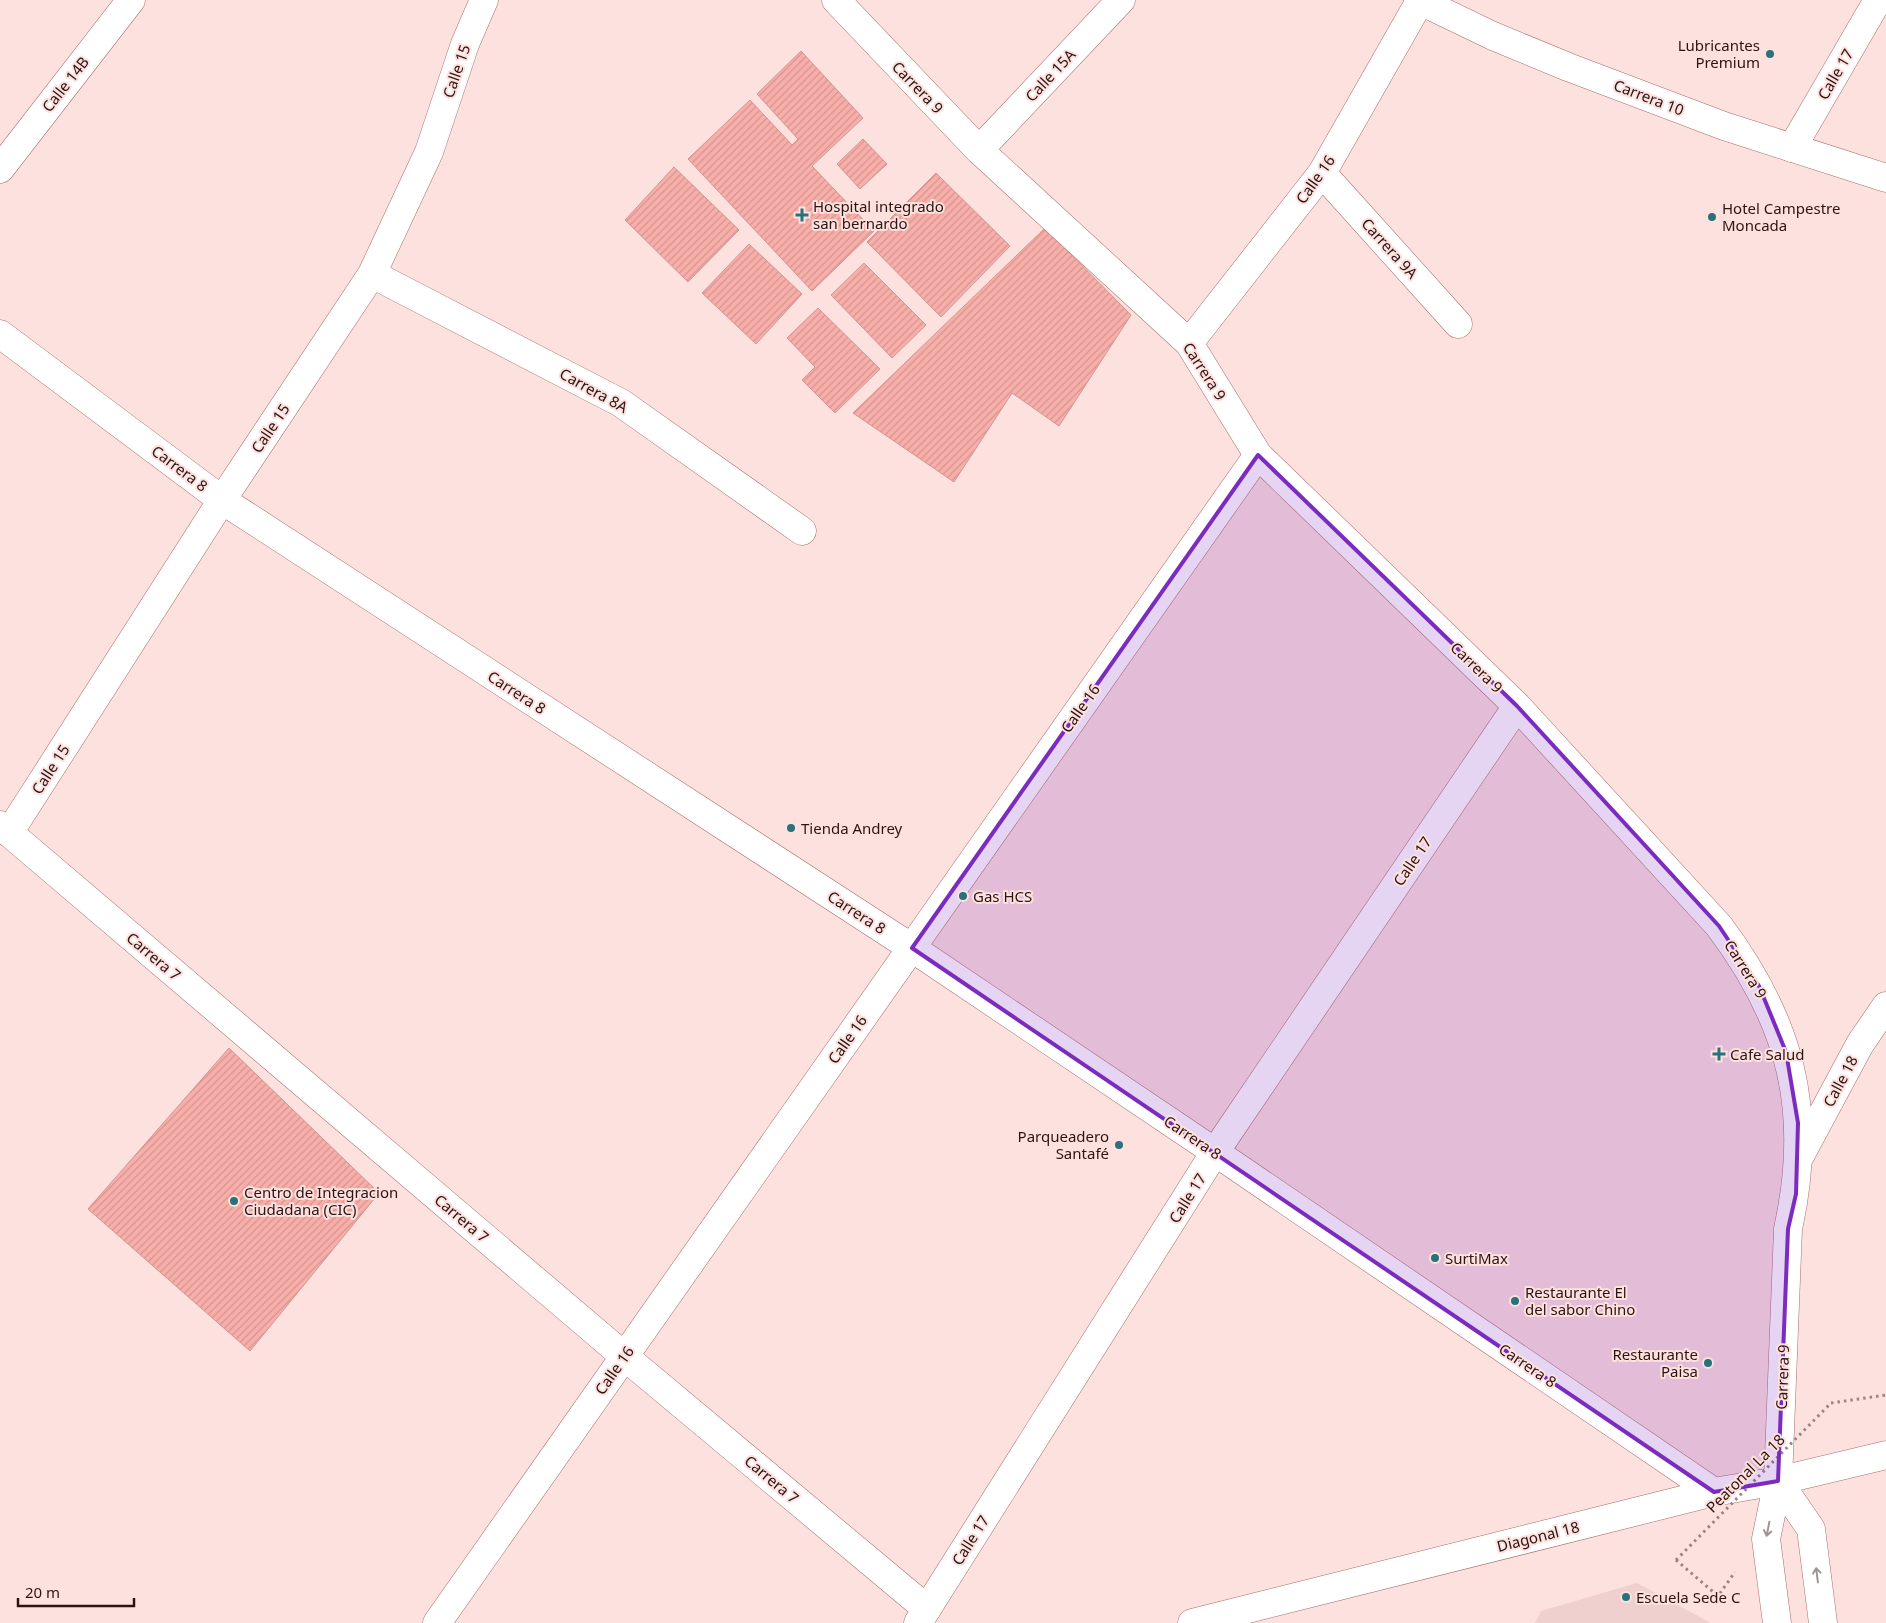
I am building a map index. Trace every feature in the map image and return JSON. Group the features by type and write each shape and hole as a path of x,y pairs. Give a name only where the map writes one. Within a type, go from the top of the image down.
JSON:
{"main road":[{"name":"Calle 14B","path":"0,169 131,0"},
{"name":"Calle 15","path":"5,829 372,274 429,152 465,44 484,0"},
{"name":"Carrera 9","path":"836,0 979,150 1189,343 1258,455 1517,706 1719,926 1741,955 1759,986 1775,1018 1786,1052 1794,1087 1799,1158 1796,1194 1788,1229 1778,1481 1766,1539 1777,1623"},
{"name":"Calle 15A","path":"979,150 1121,0"},
{"name":"Calle 17","path":"1792,148 1878,0"},
{"name":"Carrera 10","path":"1419,1 1493,36 1568,67 1724,126 1886,178"},
{"name":"Calle 16","path":"1189,343 1322,172 1419,1"},
{"name":"Carrera 9A","path":"1322,172 1458,324"},
{"name":"Carrera 8A","path":"372,274 621,403 802,530"},
{"name":"Carrera 8","path":"0,334 222,500 912,948 1714,1492"},
{"name":"Calle 16","path":"437,1623 1258,455"},
{"name":"Calle 17","path":"922,1616 1215,1152 1517,706"},
{"name":"Carrera 7","path":"5,829 624,1356 922,1616"},
{"name":"Calle 18","path":"1799,1158 1860,1044 1886,1006"},
{"name":"Diagonal 18","path":"1192,1623 1714,1492 1778,1481 1886,1455"},
{"path":"1778,1481 1811,1529 1823,1623"}],"path":[{"name":"Peatonal La 18","path":"1766,1539 1752,1550 1718,1596 1676,1560 1831,1403 1886,1396"}],"highlighted area":[{"path":"1258,455 1517,706 1719,926 1759,986 1786,1052 1798,1123 1796,1194 1788,1229 1778,1481 1714,1492 912,948"}],"shaded area":[{"name":"Escuela Sede C","path":"1637,1583 1711,1623 1535,1623 1541,1611"}],"building":[{"path":"801,51 863,118 812,166 874,231 812,291 688,159 750,100 792,145 798,139 757,94"},
{"path":"863,139 887,164 860,189 837,164"},
{"path":"674,167 739,230 688,282 625,220"},
{"path":"936,173 1010,246 941,317 867,242"},
{"path":"1045,228 1131,315 1059,426 1012,393 954,482 853,413"},
{"path":"749,244 802,294 756,344 702,293"},
{"path":"864,263 926,325 892,358 831,295"},
{"path":"818,308 880,369 835,413 802,380 815,367 787,338"},
{"name":"Centro de Integracion Ciudadana (CIC)","path":"229,1048 379,1193 250,1351 88,1209"}],"place":[{"name":"Lubricantes Premium","path":"1770,54"},
{"name":"Hospital integrado san bernardo","path":"802,215"},
{"name":"Hotel Campestre Moncada","path":"1712,217"},
{"name":"Tienda Andrey","path":"791,828"},
{"name":"Gas HCS","path":"963,896"},
{"name":"Cafe Salud","path":"1719,1054"},
{"name":"Parqueadero Santafé","path":"1119,1145"},
{"name":"Centro de Integracion Ciudadana (CIC)","path":"234,1201"},
{"name":"SurtiMax","path":"1435,1258"},
{"name":"Restaurante El del sabor Chino","path":"1515,1301"},
{"name":"Restaurante Paisa","path":"1708,1363"},
{"name":"Escuela Sede C","path":"1626,1597"}]}
